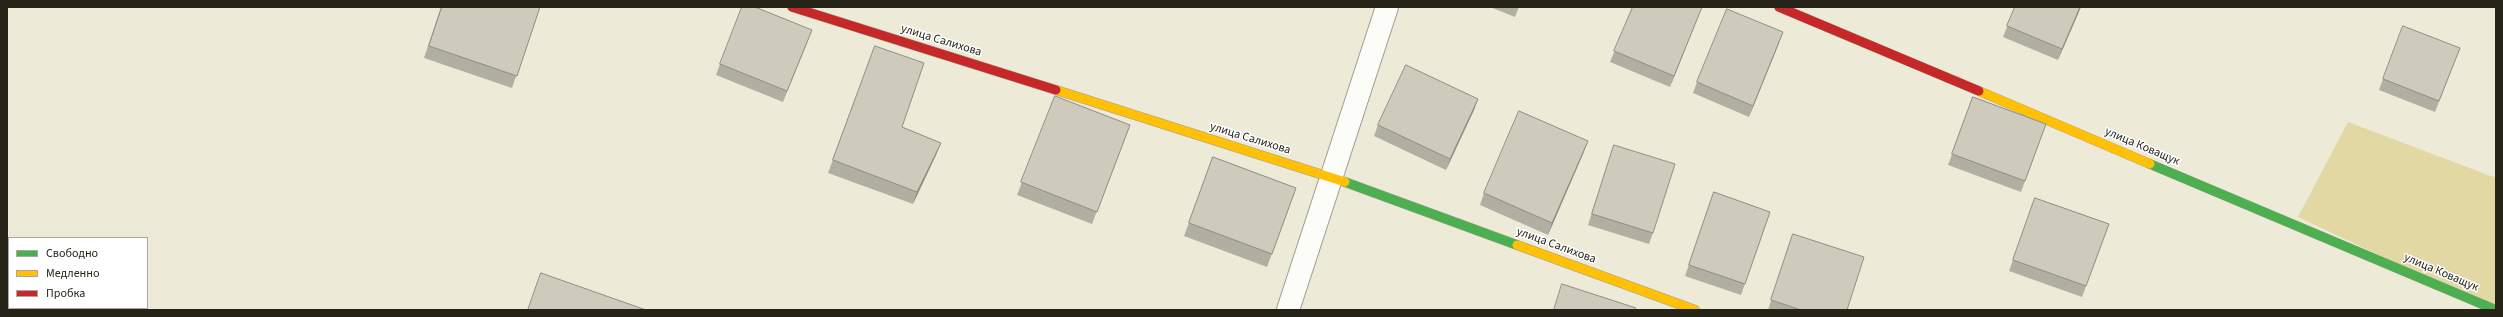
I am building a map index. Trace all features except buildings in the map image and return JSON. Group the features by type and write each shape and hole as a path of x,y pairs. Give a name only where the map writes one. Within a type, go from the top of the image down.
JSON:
{"main road":[{"name":"улица Салихова","path":"792,7 1330,176 1696,310"},
{"name":"улица Коващук","path":"1779,7 2496,310"}],"street":[{"path":"1288,310 1330,176 1387,7"}],"shaded area":[{"path":"2348,122 2496,178 2496,310 2298,217"}],"traffic: fast":[{"path":"2150,164 2496,310"},
{"path":"1345,182 1517,245"}],"traffic: slow":[{"path":"1056,90 1345,182"},
{"path":"1979,91 2150,164"},
{"path":"1517,245 1695,310"}],"traffic: jam":[{"path":"792,7 1056,90"},
{"path":"1779,7 1979,91"}]}
